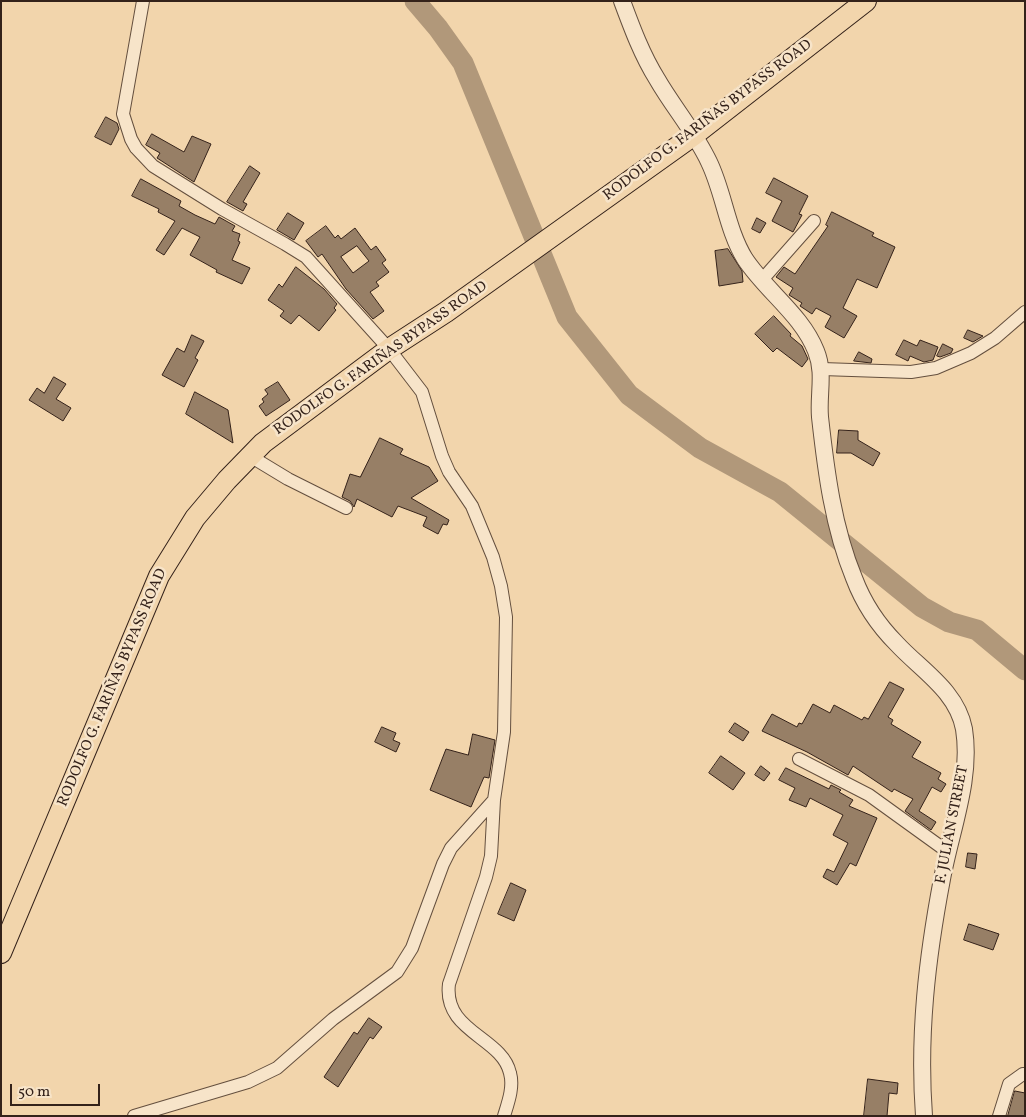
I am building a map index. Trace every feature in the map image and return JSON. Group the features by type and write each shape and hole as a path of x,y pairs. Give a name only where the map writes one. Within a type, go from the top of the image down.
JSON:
{"main road":[{"name":"RODOLFO G. FARIÑAS BYPASS ROAD","path":"1,953 159,576 195,518 250,456 263,443 389,349 446,312 694,136 866,1"}],"street":[{"path":"143,1 123,114 136,148 153,166 222,209 306,257 389,349 422,392 442,456 472,506 493,557 501,586 506,636 504,732 494,800 491,856 486,877 459,952 447,995 450,1005 458,1018 496,1052 508,1066 511,1082 504,1116"},
{"name":"F. JULIAN STREET","path":"622,1 645,59 694,136 716,179 743,256 810,338 822,369 820,412 833,507 854,578 878,622 896,644 947,693 957,708 963,725 967,752 961,800 948,852 927,962 920,1069 924,1116"},
{"path":"762,280 814,221"},
{"path":"822,369 911,372 930,369 971,353 995,338 1025,312"},
{"path":"250,456 288,479 346,508"},
{"path":"799,759 869,795 948,852"},
{"path":"134,1116 248,1082 277,1068 333,1019 397,972 412,948 443,864 451,848 494,800"},
{"path":"999,1116 1009,1084 1023,1074"}],"building":[{"path":"106,117 117,123 119,129 111,145 95,137"},
{"path":"152,134 184,152 192,136 211,144 194,182 157,158 160,153 146,145"},
{"path":"250,166 260,173 243,202 247,204 243,211 227,202"},
{"path":"774,178 808,196 799,214 802,215 793,232 772,221 782,201 766,193"},
{"path":"141,179 181,201 179,206 195,215 215,224 219,217 235,226 232,231 240,234 238,241 240,242 232,260 250,268 242,284 216,272 217,270 190,255 200,237 182,228 164,255 156,250 175,221 158,212 159,209 132,196"},
{"path":"832,212 874,233 872,236 895,247 877,288 857,279 843,308 857,316 844,338 825,327 831,316 816,308 812,314 800,306 802,303 789,295 793,288 776,277 784,267 795,274 828,226 826,225"},
{"path":"288,213 304,223 294,240 277,230"},
{"path":"757,218 766,223 760,233 752,229"},
{"path":"326,226 335,238 338,235 341,239 355,228 371,250 376,246 386,260 382,263 389,272 376,282 379,286 370,292 384,311 373,319 346,289 322,254 318,257 306,241","holes":["357,246 369,261 353,273 341,257"]},
{"path":"728,249 742,271 743,282 719,286 715,251"},
{"path":"296,267 324,289 337,304 334,308 336,310 319,331 299,315 291,324 280,316 284,311 268,300 279,284 282,287"},
{"path":"774,316 791,334 790,336 802,346 808,359 802,367 777,348 773,352 755,334"},
{"path":"968,330 983,336 973,342 964,338"},
{"path":"192,335 204,341 195,358 198,360 184,387 162,375 177,348 184,352"},
{"path":"904,340 917,346 920,340 938,347 933,360 924,362 910,356 908,361 896,355"},
{"path":"943,344 953,349 951,353 940,357 937,356"},
{"path":"859,352 872,359 871,363 854,361"},
{"path":"54,377 66,384 56,399 71,408 63,421 29,400 37,388 44,393"},
{"path":"278,382 290,400 266,416 259,406 264,402 262,399 268,394 265,390"},
{"path":"195,392 228,410 233,443 186,414"},
{"path":"839,430 858,431 858,440 880,453 873,466 851,453 837,453"},
{"path":"380,438 403,449 400,454 429,467 438,481 411,498 449,520 447,525 443,524 438,534 423,526 427,517 398,506 392,517 357,499 354,507 350,501 342,497 350,474 360,477"},
{"path":"890,682 904,689 888,717 893,720 891,724 921,742 912,757 941,773 938,779 946,784 941,792 932,787 919,811 936,822 931,830 905,811 913,799 894,789 892,792 853,766 848,775 807,752 762,731 772,714 797,727 799,723 802,724 813,704 830,713 834,705 862,720 864,717 868,719"},
{"path":"735,723 749,732 743,741 729,732"},
{"path":"382,727 396,733 393,740 400,743 396,752 375,742"},
{"path":"473,734 495,740 489,778 484,777 471,807 430,790 446,749 468,755"},
{"path":"721,756 745,773 733,790 709,773"},
{"path":"761,766 770,773 764,781 755,775"},
{"path":"786,768 829,789 831,785 841,790 839,792 853,800 849,806 877,818 856,866 850,863 837,885 823,877 827,869 834,872 848,843 833,835 843,815 810,798 806,807 789,800 795,788 779,780"},
{"path":"968,853 977,854 975,869 966,867"},
{"path":"511,883 526,890 514,921 498,914"},
{"path":"969,924 999,934 993,950 964,940"},
{"path":"369,1018 382,1027 373,1039 370,1037 338,1087 324,1077 354,1032 357,1034"},
{"path":"868,1079 898,1083 897,1094 889,1093 887,1116 864,1116"},
{"path":"1015,1091 1025,1093 1025,1116 1008,1116"}],"waterway":[{"path":"415,1 438,28 463,63 567,317 629,395 700,448 780,492 922,607 949,622 977,630 1025,670"}]}
